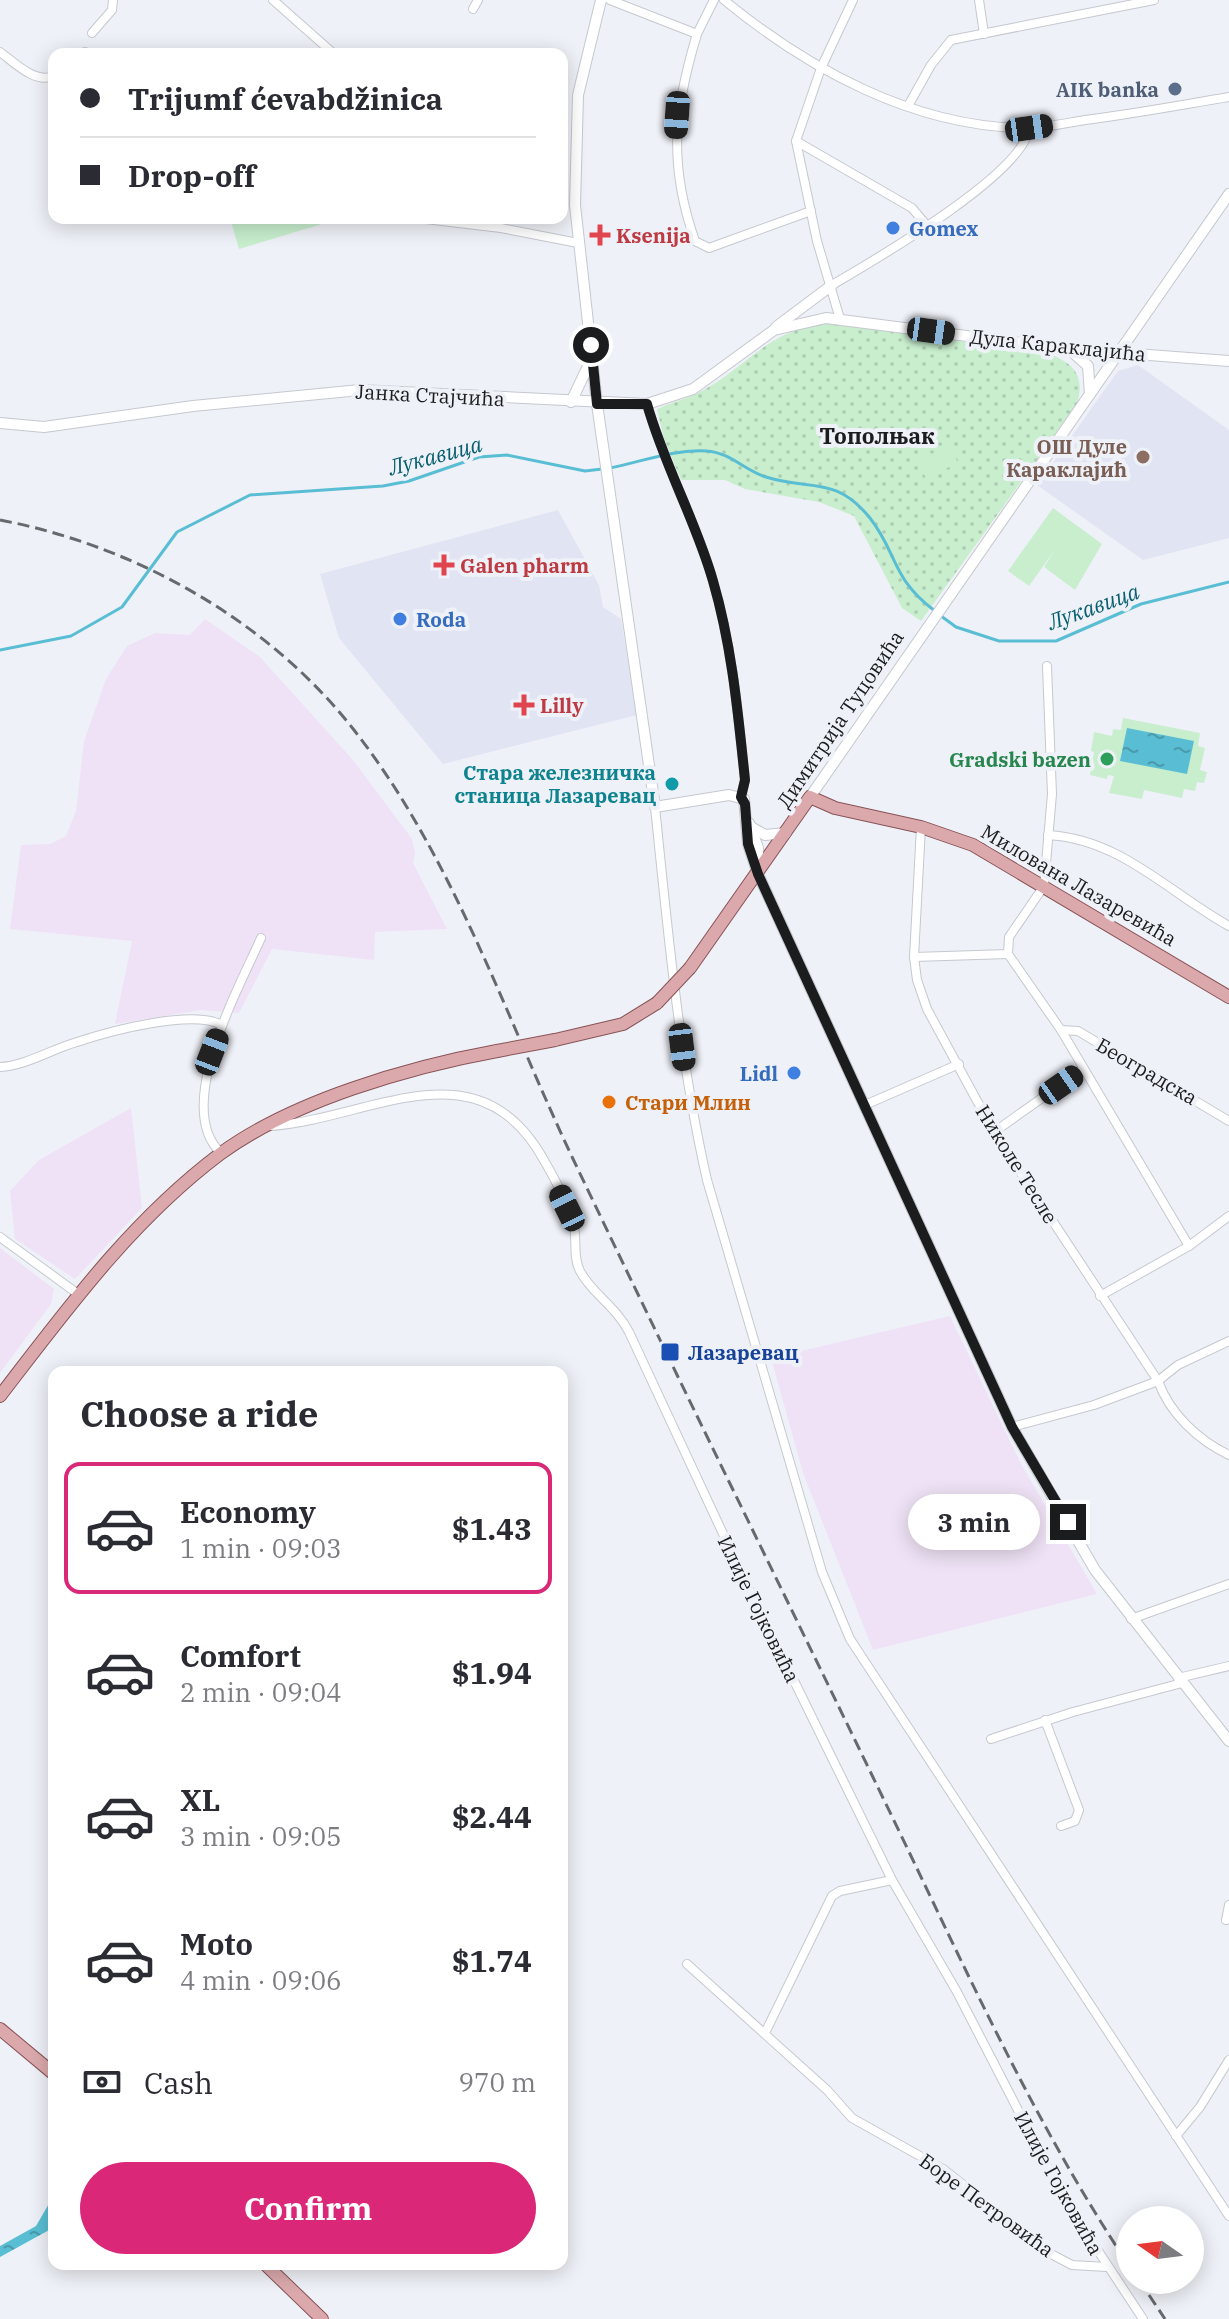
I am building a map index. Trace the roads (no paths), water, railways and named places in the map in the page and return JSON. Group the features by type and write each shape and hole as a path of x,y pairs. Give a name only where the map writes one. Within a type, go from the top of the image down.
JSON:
{"main road":[{"name":"Милована Лазаревића","path":"810,797 835,808 921,827 973,845 1229,997"},
{"name":"Димитрија Туцовића","path":"0,1396 78,1294 136,1227 221,1153 270,1126 384,1077 623,1024 657,1003 690,968 810,797"},
{"path":"0,2029 48,2069"},
{"path":"271,2270 322,2319"}],"street":[{"path":"92,33 112,10 113,0"},
{"path":"273,0 327,48"},
{"path":"601,0 578,95 575,205 578,243 600,427 655,807 694,1123 707,1180 822,1572 850,1639 1229,2216"},
{"path":"610,0 697,34"},
{"path":"714,0 697,34 679,93 676,138 680,184 695,241 709,248 811,211"},
{"path":"724,0 761,31 821,68 908,106 974,124 1029,128 1229,97"},
{"path":"840,319 796,141 821,68 853,0"},
{"path":"979,0 984,34"},
{"path":"908,106 944,45 951,40 1154,0"},
{"path":"0,52 35,76 48,78"},
{"path":"774,330 832,285 928,227 1017,152 1029,128"},
{"path":"796,141 912,208 928,227"},
{"name":"Димитрија Туцовића","path":"810,797 1229,194"},
{"path":"467,224 578,243"},
{"name":"Јанка Стајчића","path":"0,423 44,427 193,406 360,390 597,404 647,404 693,389 774,330 812,319 840,319"},
{"name":"Дула Караклајића","path":"840,319 1069,349 1229,361"},
{"path":"1069,349 1088,366 1090,395"},
{"path":"571,402 582,385 592,356"},
{"path":"647,404 657,440 712,578 730,649 745,780 741,797 758,848 758,874 1012,1427 1095,1570 1229,1741"},
{"path":"1047,666 1052,794 1044,886 1009,937 1008,954 1061,1030 1189,1246"},
{"path":"655,807 741,797"},
{"path":"749,824 765,835 786,833"},
{"name":"Николе Тесле","path":"921,827 914,957 917,980 927,1009 994,1132 1158,1381 1164,1398 1186,1425 1229,1455"},
{"path":"1048,835 1086,841 1109,850 1229,926"},
{"path":"221,1153 213,1146 204,1114 212,1052 261,938"},
{"path":"914,957 1008,954"},
{"path":"0,1067 79,1041 148,1026 204,1018 222,1025"},
{"name":"Београдска","path":"1061,1030 1078,1031 1229,1121"},
{"path":"1069,1044 1070,1036 1078,1031"},
{"path":"865,1105 959,1064"},
{"path":"994,1132 1083,1069"},
{"name":"Илије Гојковића","path":"270,1126 397,1099 464,1094 486,1100 507,1112 525,1132 545,1160 574,1225 577,1264 582,1275 618,1312 629,1332 745,1581 892,1880 957,1992 1064,2199 1143,2319"},
{"path":"1100,1296 1189,1246 1229,1216"},
{"path":"0,1237 78,1294"},
{"path":"1012,1427 1094,1405 1158,1381 1178,1365 1229,1341"},
{"path":"1131,1619 1229,1584"},
{"path":"991,1739 1229,1666"},
{"path":"1045,1720 1079,1810 1075,1821 1061,1826"},
{"path":"765,2033 832,1896 840,1891 892,1880"},
{"path":"1226,1920 1229,1905"},
{"name":"Боре Петровића","path":"687,1964 827,2090 852,2118 943,2169 1051,2254 1072,2265 1107,2267"},
{"path":"1176,2136 1200,2107 1229,2060"}],"water":[{"path":"1127,728 1194,741 1187,774 1120,761"},
{"path":"48,2205 48,2231 0,2257 0,2246 36,2226"}],"waterway":[{"name":"Лукавица","path":"610,468 669,454 715,452 766,477 821,487 845,495 870,518 902,577 935,611"},
{"name":"Лукавица","path":"0,650 71,636 122,607 177,532 250,495 383,486 409,481 479,457 507,455 585,471 602,469"},
{"name":"Лукавица","path":"941,616 956,627 999,641 1056,641 1141,604 1229,582"}],"railway":[{"path":"0,520 101,548 196,594 240,623 282,655 320,691 354,730 389,779 421,831 476,939 574,1161 999,2038 1061,2155 1116,2245"},
{"path":"1148,2294 1165,2319"}],"place":[{"name":"AIK banka","path":"1175,89"},
{"name":"Gomex","path":"893,228"},
{"name":"Ksenija","path":"600,235"},
{"name":"ОШ Дуле Караклајић","path":"1143,457"},
{"name":"Galen pharm","path":"444,565"},
{"name":"Roda","path":"400,619"},
{"name":"Lilly","path":"524,705"},
{"name":"Gradski bazen","path":"1107,759"},
{"name":"Стара железничка станица Лазаревац","path":"672,784"},
{"name":"Lidl","path":"794,1073"},
{"name":"Стари Млин","path":"609,1102"},
{"name":"Лазаревац","path":"670,1352"}],"district":[{"name":"Тополњак","path":"877,435"}]}
